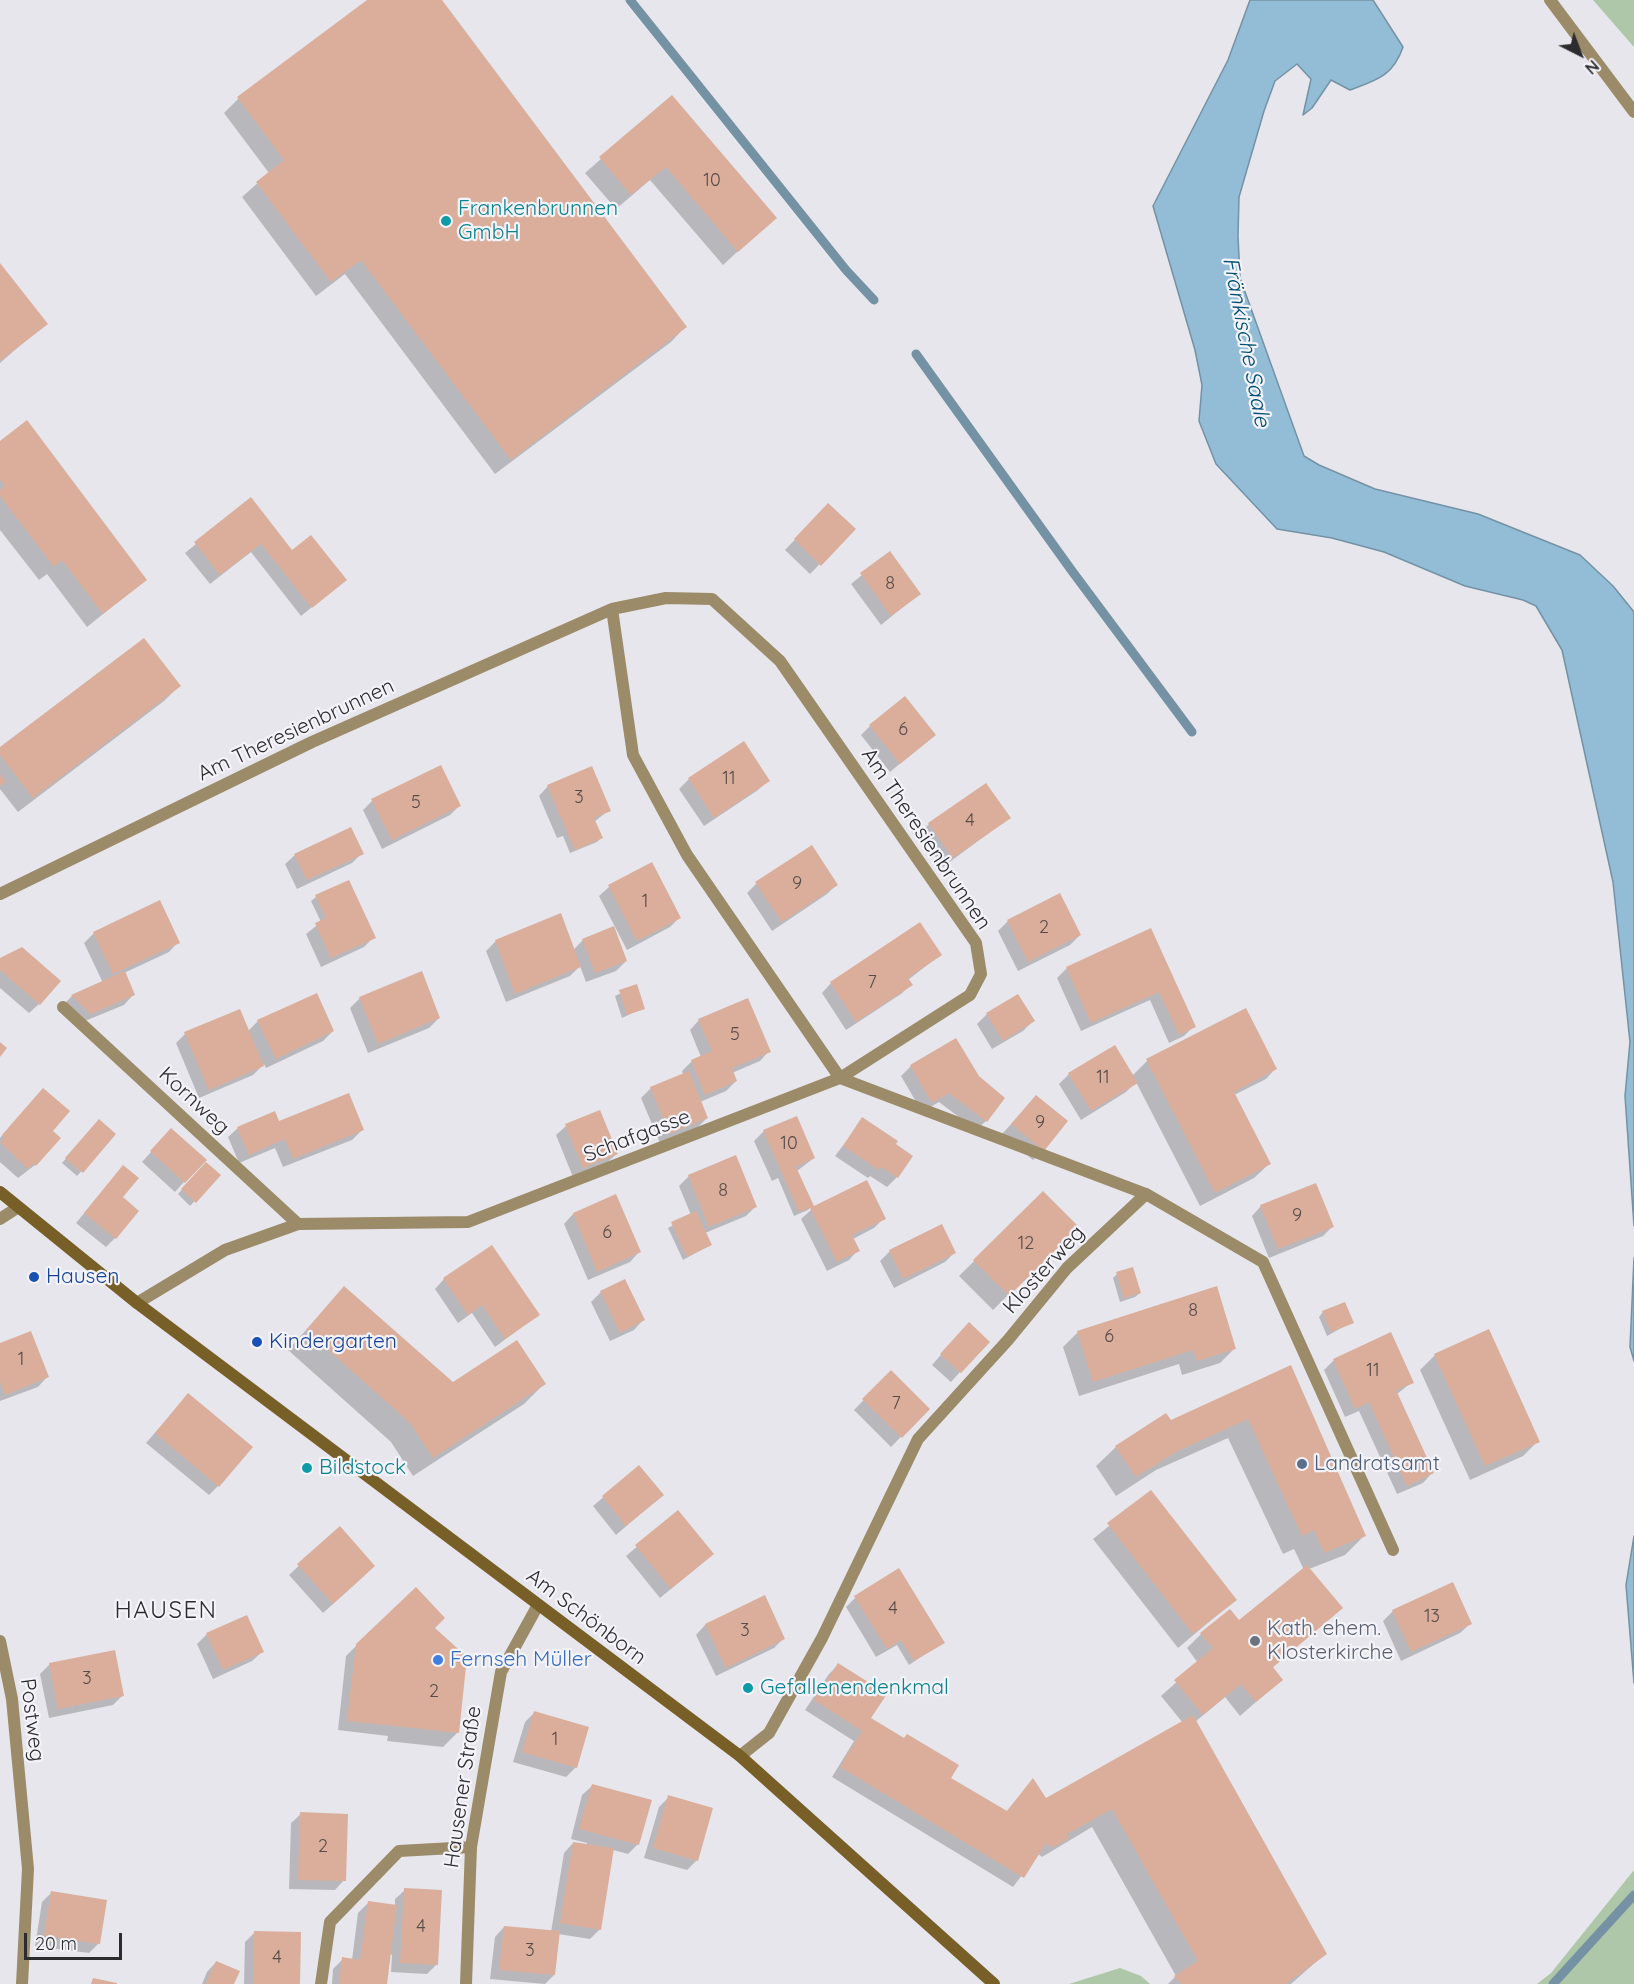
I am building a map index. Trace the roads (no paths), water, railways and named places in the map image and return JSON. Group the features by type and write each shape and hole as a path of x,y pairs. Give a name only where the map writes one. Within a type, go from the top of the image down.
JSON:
{"main road":[{"name":"Am Schönborn","path":"0,1192 137,1303 740,1756 994,1984"}],"street":[{"path":"1550,0 1634,112"},
{"name":"Am Theresienbrunnen","path":"0,894 312,742 612,609 666,598 712,600 780,661 976,943 981,974 970,995 840,1078"},
{"path":"612,609 633,755 687,855 840,1078 1146,1194 1263,1262 1393,1550"},
{"name":"Kornweg","path":"63,1007 298,1224"},
{"name":"Schafgasse","path":"137,1303 225,1250 298,1224 468,1222 840,1078"},
{"name":"Klosterweg","path":"740,1756 769,1732 785,1704 822,1638 918,1439 1008,1340 1067,1268 1146,1194"},
{"path":"0,1219 17,1208"},
{"name":"Hausener Straße","path":"466,1984 471,1846 501,1672 538,1605"},
{"name":"Postweg","path":"0,1641 12,1699 28,1869 22,1984"},
{"path":"321,1984 330,1922 399,1851 471,1846"}],"water":[{"name":"Fränkische Saale","path":"1250,0 1373,0 1403,47 1394,65 1376,80 1350,90 1331,80 1312,108 1303,115 1311,79 1297,64 1275,81 1239,197 1240,278 1304,456 1319,465 1375,489 1478,514 1580,555 1613,586 1634,612 1634,1226 1625,1096 1630,1042 1613,882 1562,650 1536,606 1523,600 1465,586 1384,552 1332,538 1277,529 1216,464 1199,421 1202,385 1195,350 1153,206 1228,60"},
{"path":"1634,1258 1634,1361 1630,1347"},
{"path":"1634,1536 1634,1683 1626,1585"}],"waterway":[{"path":"630,0 846,270 874,300"},
{"path":"916,354 1072,571 1192,732"},
{"path":"1553,1984 1634,1895"}],"place":[{"name":"Frankenbrunnen GmbH","path":"446,221"},
{"name":"Hausen","path":"34,1277"},
{"name":"Kindergarten","path":"257,1342"},
{"name":"Landratsamt","path":"1302,1464"},
{"name":"Bildstock","path":"307,1468"},
{"name":"Kath. ehem. Klosterkirche","path":"1255,1641"},
{"name":"Fernseh Müller","path":"438,1660"},
{"name":"Gefallenendenkmal","path":"748,1688"}],"district":[{"name":"HAUSEN","path":"166,1611"}]}
